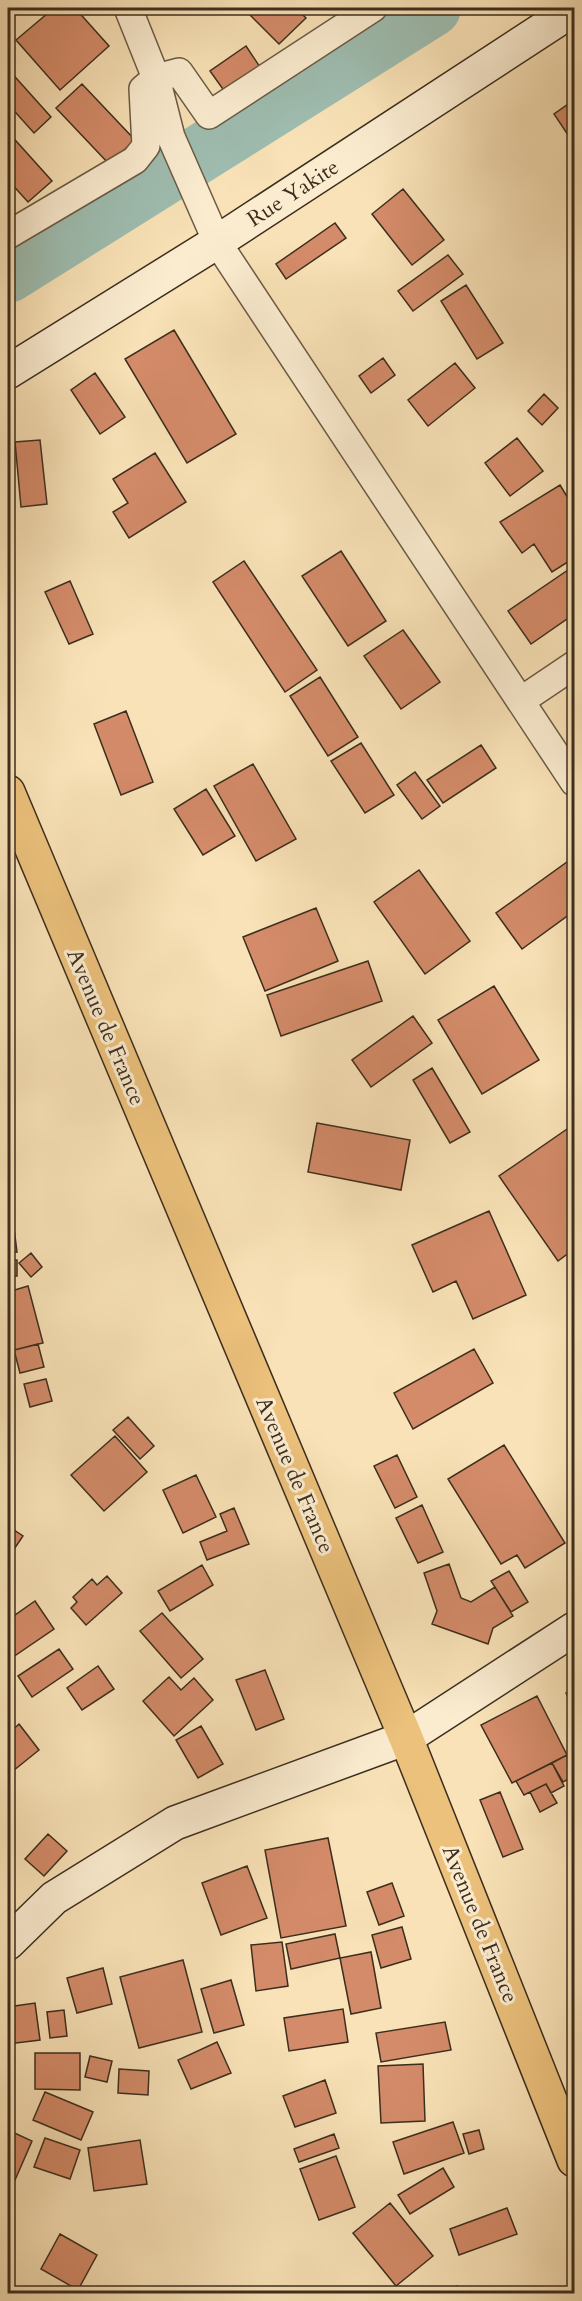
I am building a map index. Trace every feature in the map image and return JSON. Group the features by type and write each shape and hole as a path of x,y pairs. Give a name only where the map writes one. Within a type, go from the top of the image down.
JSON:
{"main road":[{"name":"Rue Yakite","path":"8,372 213,235 574,9"},
{"name":"Avenue de France","path":"8,792 406,1738 574,2160"},
{"path":"8,1943 54,1898 175,1823 406,1738 574,1629"}],"street":[{"path":"128,8 156,78 171,137 213,235 574,782"},
{"path":"8,235 135,160 146,146 144,89 156,78 179,72 209,115 373,8"},
{"path":"522,700 574,665"}],"building":[{"path":"54,8 75,8 109,46 60,90 16,40"},
{"path":"243,8 296,8 306,18 279,44"},
{"path":"246,46 260,67 225,92 210,71"},
{"path":"8,69 51,117 34,133 8,104"},
{"path":"82,84 135,140 109,164 56,108"},
{"path":"574,100 574,144 554,114"},
{"path":"8,132 52,181 28,202 8,180"},
{"path":"403,189 444,240 412,265 372,214"},
{"path":"335,223 346,238 286,279 276,264"},
{"path":"448,255 463,274 413,311 398,291"},
{"path":"466,285 503,343 477,359 441,301"},
{"path":"174,330 236,434 187,463 125,359"},
{"path":"383,358 395,375 371,393 359,376"},
{"path":"455,363 475,388 428,426 408,400"},
{"path":"95,373 125,417 100,434 71,390"},
{"path":"544,394 558,408 542,425 528,411"},
{"path":"517,438 543,471 510,496 485,463"},
{"path":"40,440 47,504 21,507 15,442"},
{"path":"155,453 186,502 129,538 113,512 128,503 113,479"},
{"path":"560,485 574,508 574,558 552,572 534,544 522,553 500,522"},
{"path":"341,551 386,621 348,646 302,576"},
{"path":"244,561 317,670 285,692 213,582"},
{"path":"568,570 574,579 574,614 531,644 508,611"},
{"path":"70,581 93,634 69,644 45,592"},
{"path":"403,630 440,682 401,709 364,656"},
{"path":"320,677 358,737 328,756 290,696"},
{"path":"126,711 153,782 121,795 94,724"},
{"path":"361,743 394,795 365,813 331,761"},
{"path":"481,745 496,768 443,803 427,780"},
{"path":"253,764 296,839 256,861 214,786"},
{"path":"415,772 440,806 422,819 397,785"},
{"path":"206,789 235,836 203,855 174,809"},
{"path":"574,857 574,911 522,949 496,913"},
{"path":"419,870 470,941 425,974 374,902"},
{"path":"316,908 338,961 265,991 243,937"},
{"path":"368,961 382,1001 281,1036 267,995"},
{"path":"494,986 539,1060 482,1094 438,1020"},
{"path":"413,1016 432,1043 371,1087 352,1060"},
{"path":"432,1068 470,1132 450,1143 413,1080"},
{"path":"317,1123 410,1140 401,1190 308,1172"},
{"path":"570,1127 574,1134 574,1249 558,1261 499,1176"},
{"path":"8,1196 10,1196 17,1252 8,1253"},
{"path":"489,1211 526,1295 473,1319 456,1281 433,1292 412,1245"},
{"path":"31,1253 42,1267 31,1277 19,1263"},
{"path":"17,1260 17,1276 8,1276 8,1261"},
{"path":"28,1286 43,1343 14,1350 8,1326 8,1292"},
{"path":"38,1344 44,1367 20,1373 14,1350"},
{"path":"474,1349 493,1383 413,1429 394,1393"},
{"path":"46,1379 52,1401 30,1407 24,1384"},
{"path":"128,1417 154,1446 140,1459 113,1430"},
{"path":"115,1436 147,1472 104,1511 71,1475"},
{"path":"504,1445 565,1543 525,1568 517,1555 501,1564 448,1479"},
{"path":"397,1455 417,1497 395,1508 374,1466"},
{"path":"196,1475 216,1517 183,1533 163,1490"},
{"path":"422,1505 443,1552 418,1563 396,1518"},
{"path":"234,1508 249,1544 207,1560 200,1542 227,1531 220,1514"},
{"path":"8,1526 23,1536 8,1558"},
{"path":"449,1564 461,1598 471,1602 495,1587 513,1616 493,1628 488,1644 432,1624 437,1611 424,1573"},
{"path":"202,1565 213,1585 170,1611 158,1591"},
{"path":"509,1571 528,1602 511,1612 491,1581"},
{"path":"107,1576 122,1593 86,1625 71,1608 77,1602 73,1597 92,1579 97,1585"},
{"path":"35,1601 54,1629 13,1657 8,1649 8,1620"},
{"path":"162,1613 203,1659 181,1678 140,1631"},
{"path":"59,1649 73,1669 32,1697 18,1676"},
{"path":"98,1666 114,1689 82,1710 67,1688"},
{"path":"265,1670 284,1719 256,1730 236,1680"},
{"path":"169,1677 181,1690 194,1678 213,1700 174,1736 143,1701"},
{"path":"574,1688 574,1710 566,1693"},
{"path":"537,1696 567,1755 512,1783 481,1725"},
{"path":"19,1724 39,1750 8,1775 8,1734"},
{"path":"201,1726 223,1764 198,1778 176,1740"},
{"path":"567,1755 574,1769 574,1776 563,1782 552,1763"},
{"path":"552,1763 564,1786 551,1793 546,1784 524,1795 516,1781"},
{"path":"546,1784 557,1803 540,1812 530,1792"},
{"path":"500,1792 523,1849 503,1857 480,1800"},
{"path":"48,1834 67,1851 44,1876 25,1859"},
{"path":"328,1838 346,1926 281,1938 265,1850"},
{"path":"247,1866 267,1918 221,1935 202,1883"},
{"path":"392,1883 404,1916 379,1925 367,1892"},
{"path":"402,1927 411,1959 381,1968 372,1935"},
{"path":"335,1934 340,1958 291,1969 286,1944"},
{"path":"282,1942 288,1986 256,1991 251,1945"},
{"path":"371,1952 381,2008 351,2014 340,1958"},
{"path":"183,1960 202,2032 139,2048 120,1977"},
{"path":"103,1968 112,2004 77,2013 67,1978"},
{"path":"231,1980 244,2025 214,2033 201,1989"},
{"path":"35,2003 40,2040 8,2044 8,2007"},
{"path":"343,2009 348,2042 289,2051 284,2018"},
{"path":"64,2010 67,2036 50,2038 47,2012"},
{"path":"445,2022 451,2050 381,2062 376,2033"},
{"path":"217,2042 231,2073 191,2089 178,2060"},
{"path":"35,2053 80,2053 80,2090 35,2089"},
{"path":"90,2056 112,2061 107,2082 85,2077"},
{"path":"423,2064 425,2121 381,2123 378,2066"},
{"path":"119,2069 149,2071 148,2095 118,2093"},
{"path":"325,2080 336,2113 295,2127 283,2096"},
{"path":"45,2092 93,2112 81,2140 33,2120"},
{"path":"453,2122 464,2153 404,2174 393,2142"},
{"path":"8,2130 32,2141 8,2196"},
{"path":"479,2130 484,2149 469,2154 463,2134"},
{"path":"334,2134 339,2148 299,2162 294,2149"},
{"path":"45,2138 80,2150 70,2179 34,2167"},
{"path":"140,2140 147,2184 94,2191 88,2148"},
{"path":"336,2156 355,2207 319,2220 300,2169"},
{"path":"443,2168 454,2187 410,2214 398,2195"},
{"path":"390,2203 433,2256 396,2286 353,2233"},
{"path":"507,2208 517,2234 459,2255 450,2229"},
{"path":"60,2234 97,2255 78,2290 41,2269"},
{"path":"457,2286 460,2294 434,2294"}],"waterway":[{"path":"8,274 432,8"}]}
